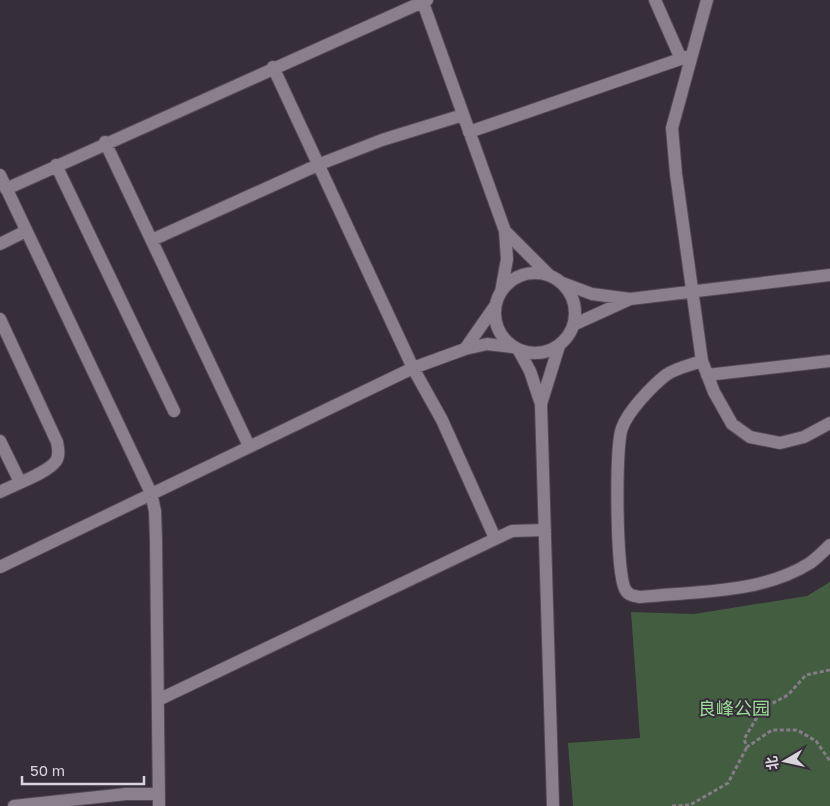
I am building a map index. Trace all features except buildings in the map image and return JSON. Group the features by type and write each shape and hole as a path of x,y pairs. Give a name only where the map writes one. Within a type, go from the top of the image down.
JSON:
{"street":[{"path":"655,0 686,57"},
{"path":"707,0 686,57 672,128 676,174 702,361 732,424 750,437 780,443 804,437 830,423"},
{"path":"6,189 105,142 424,1 505,231 507,259 501,292 496,305 465,349"},
{"path":"469,132 686,57"},
{"path":"274,67 413,368 442,420 496,538"},
{"path":"152,240 320,164 382,140 463,115"},
{"path":"105,142 249,446"},
{"path":"56,165 174,411"},
{"path":"0,175 151,493 155,511 156,540 159,800 126,794 14,806"},
{"path":"0,244 26,231"},
{"path":"0,567 413,368 465,349 488,344 515,348 536,354 548,352 559,346 568,337 573,325 575,313 573,301 555,279 505,231"},
{"path":"501,292 514,279 526,274 537,273 592,294 630,299 830,275"},
{"path":"573,325 630,299"},
{"path":"496,305 496,324 502,337 515,348 530,371 541,404 553,806"},
{"path":"0,319 57,442 59,452 56,461 49,467 0,492"},
{"path":"541,404 559,346"},
{"path":"702,361 667,374 641,398 622,428 618,459 620,568 628,594 640,597 755,585 788,575 811,562 830,545"},
{"path":"708,375 830,361"},
{"path":"0,441 20,482"},
{"path":"158,700 496,538 512,531 545,530"}],"path":[{"path":"748,747 744,739 762,709 788,695 806,675 830,670"},
{"path":"672,806 690,805 728,783 748,747 772,730 797,730 816,741 830,761"}],"green space":[{"name":"良峰公园","path":"830,582 830,806 573,806 568,743 640,738 631,612 694,614 807,596"}]}
